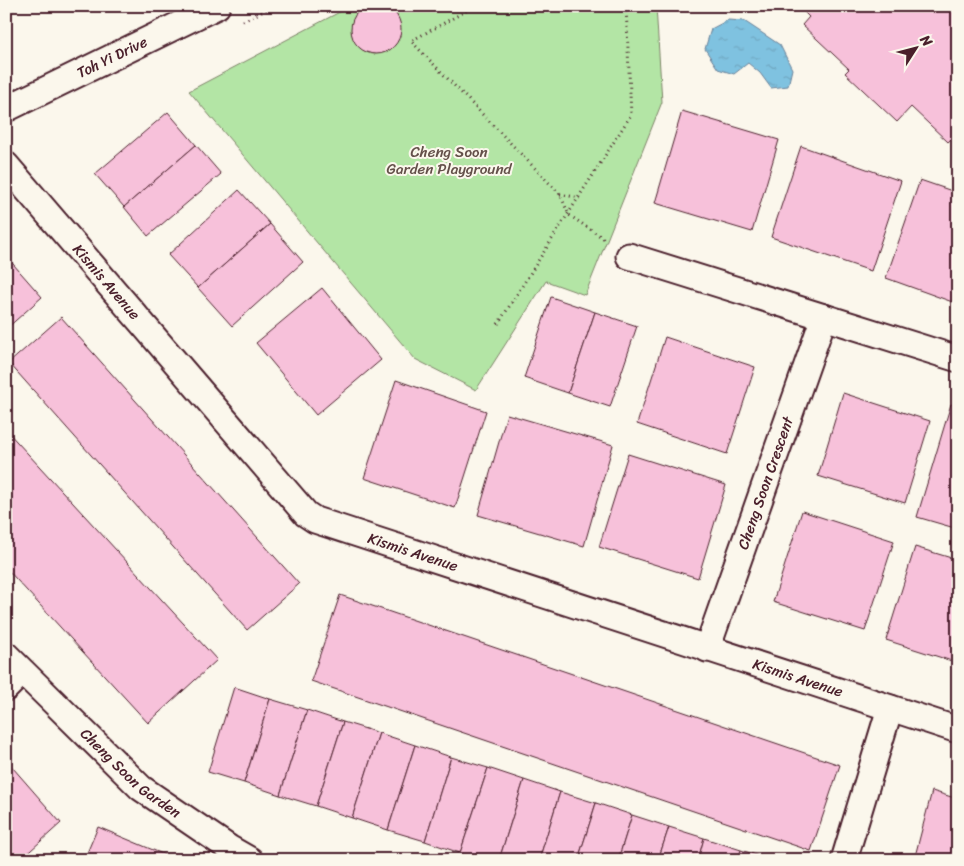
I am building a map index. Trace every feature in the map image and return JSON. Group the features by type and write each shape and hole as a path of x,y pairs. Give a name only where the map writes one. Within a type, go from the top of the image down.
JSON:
{"street":[{"name":"Toh Yi Drive","path":"6,109 216,6"},
{"name":"Kismis Avenue","path":"6,165 300,506 315,520 958,730"},
{"path":"629,256 958,359"},
{"name":"Cheng Soon Crescent","path":"707,649 824,317"},
{"name":"Cheng Soon Garden","path":"11,672 141,788 247,859"},
{"path":"844,860 890,708"}],"path":[{"path":"475,6 411,41 560,194 569,215 629,256"},
{"path":"498,324 580,198 631,115 626,6"},
{"path":"560,194 580,198"}],"green space":[{"name":"Cheng Soon Garden Playground","path":"351,6 656,6 662,102 585,295 546,281 476,390 415,359 189,91"}],"water":[{"path":"728,20 744,21 780,45 792,69 788,86 771,88 760,73 748,63 734,74 718,69 705,49 711,29"}],"building":[{"path":"371,4 381,4 394,11 401,24 401,34 394,47 381,54 371,54 362,50 355,43 351,34 351,24 355,15 362,8"},
{"path":"6,6 20,6 6,13"},
{"path":"798,6 958,6 958,133 948,142 911,107 897,122 845,73 849,69 802,25 809,17"},
{"path":"682,111 779,140 752,232 655,203"},
{"path":"168,112 196,145 124,207 95,174"},
{"path":"196,145 221,174 148,236 124,207"},
{"path":"801,146 901,181 871,271 771,237"},
{"path":"920,180 958,193 958,304 886,278"},
{"path":"239,190 270,224 198,288 168,255"},
{"path":"270,224 303,262 232,326 198,288"},
{"path":"6,256 42,297 6,329"},
{"path":"322,288 381,360 316,415 256,343"},
{"path":"551,297 595,312 568,393 524,378"},
{"path":"595,312 637,326 610,407 568,393"},
{"path":"61,317 299,584 247,630 9,363"},
{"path":"665,337 755,367 727,454 637,424"},
{"path":"396,380 486,411 455,508 364,478"},
{"path":"843,393 930,421 905,503 818,476"},
{"path":"951,404 958,406 958,529 917,517"},
{"path":"507,414 613,445 584,546 478,515"},
{"path":"6,430 217,660 148,723 6,568"},
{"path":"628,454 726,485 698,578 599,547"},
{"path":"802,511 894,541 865,631 773,602"},
{"path":"915,547 958,560 958,663 886,640"},
{"path":"340,595 840,765 811,851 311,681"},
{"path":"234,687 270,699 244,783 208,772"},
{"path":"270,699 307,710 280,795 244,783"},
{"path":"307,710 343,722 316,806 280,795"},
{"path":"343,722 379,733 352,818 316,806"},
{"path":"379,733 415,745 388,830 352,818"},
{"path":"415,745 451,757 425,841 388,830"},
{"path":"451,757 488,768 460,853 425,841"},
{"path":"6,760 61,823 20,860 6,860"},
{"path":"488,768 524,780 499,860 481,860 460,853"},
{"path":"524,780 560,792 539,860 499,860"},
{"path":"932,791 958,799 958,860 914,860"},
{"path":"560,792 596,803 578,860 539,860"},
{"path":"596,803 632,815 618,860 578,860"},
{"path":"632,815 669,827 658,860 618,860"},
{"path":"98,827 177,860 84,860"},
{"path":"669,827 704,838 698,860 658,860"},
{"path":"704,838 741,850 738,860 698,860"},
{"path":"741,850 772,860 738,860"}]}
